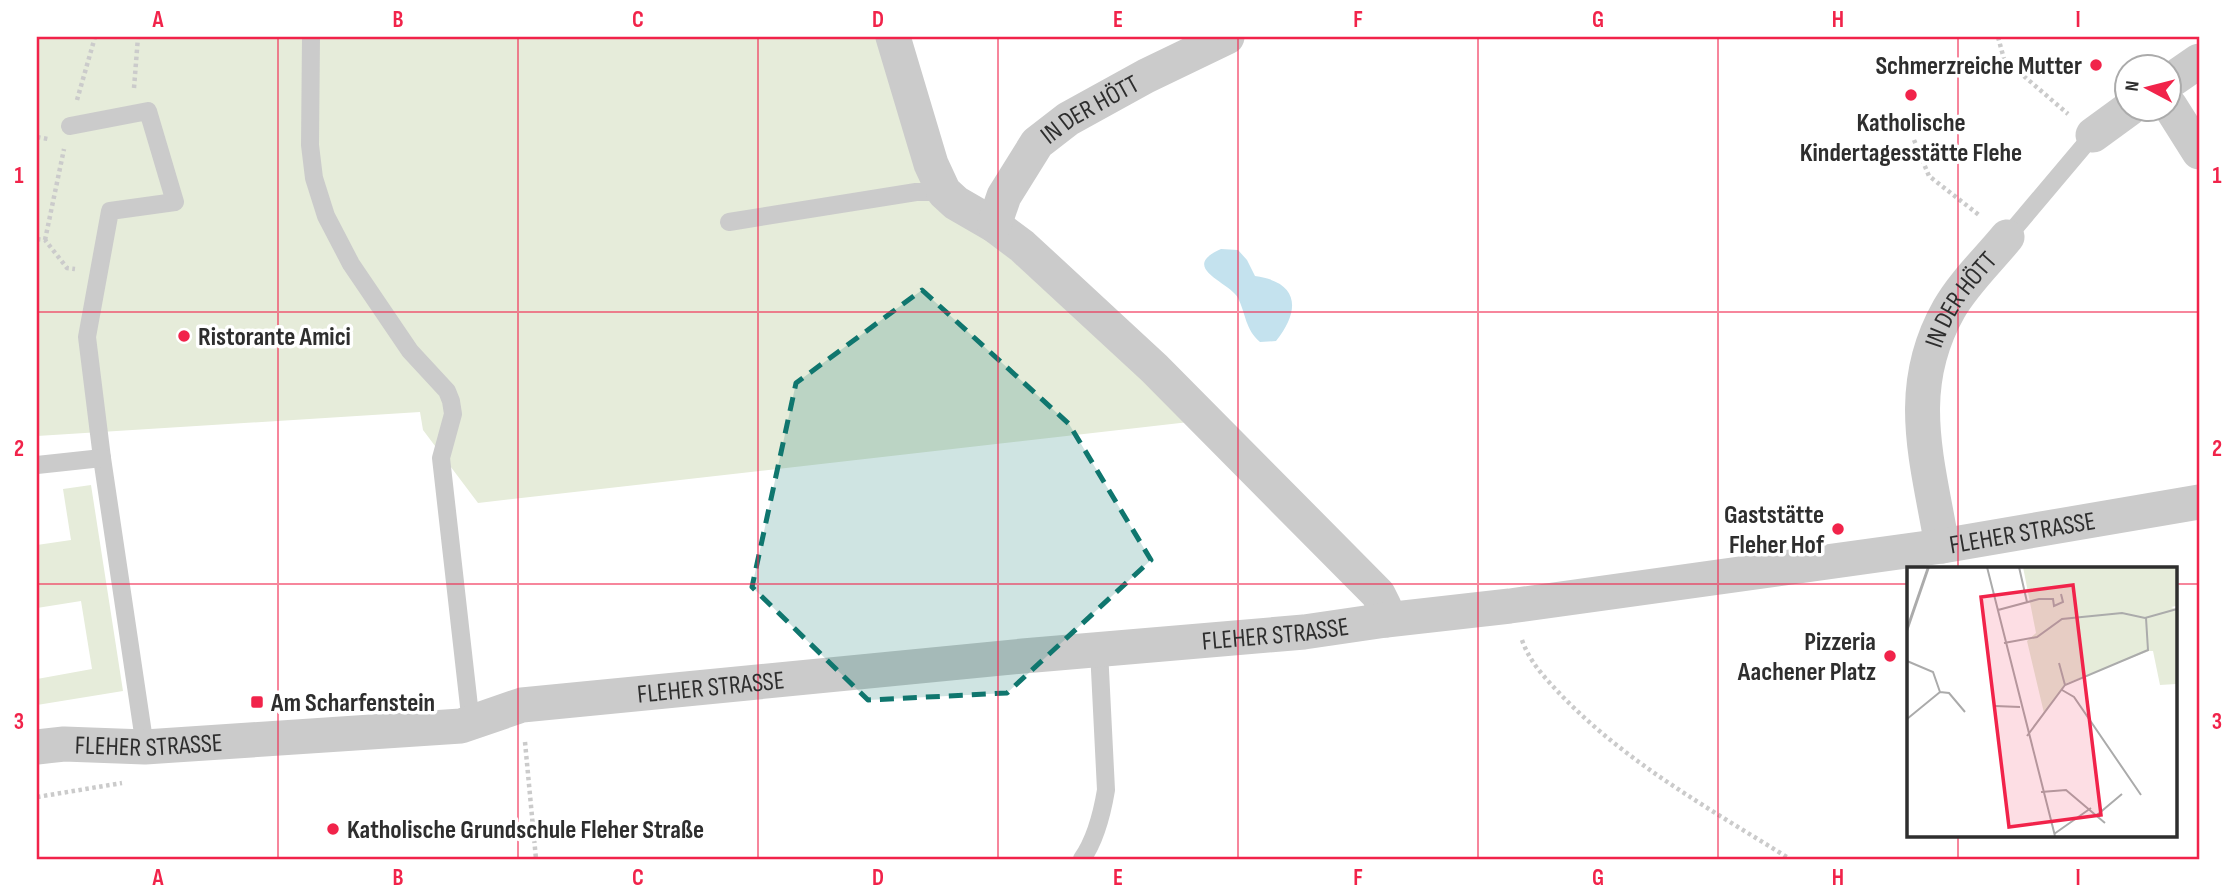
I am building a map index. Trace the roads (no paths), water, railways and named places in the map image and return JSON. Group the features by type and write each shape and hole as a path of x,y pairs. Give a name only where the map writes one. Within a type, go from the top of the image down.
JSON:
{"street":[{"path":"893,37 931,164 944,192"},
{"name":"IN DER HÖTT","path":"994,225 1004,196 1037,143 1068,118 1227,37"},
{"path":"2184,71 2199,61"},
{"name":"IN DER HÖTT","path":"2093,135 2114,120"},
{"path":"2179,122 2199,152"},
{"name":"FLEHER STRASSE","path":"944,192 956,203 994,225 1022,246 1154,368 1378,594 1386,620"},
{"name":"IN DER HÖTT","path":"1942,546 1924,442 1922,392 1940,326 1950,306 2007,237"},
{"name":"FLEHER STRASSE","path":"37,747 64,744 145,747 471,724 522,705 1304,632 1510,607 1942,546 2199,502"}],"lane":[{"path":"311,37 310,145 314,178 326,216 351,264 410,351 447,391 451,401 453,414 441,458 471,724"},
{"path":"70,126 148,111 175,202 110,211 87,337 145,747"},
{"name":"IN DER HÖTT","path":"2007,237 2093,135"},
{"path":"729,222 916,192 944,192"},
{"path":"37,465 102,458"},
{"path":"1082,859 1090,848 1103,810 1106,790 1099,650"}],"water":[{"path":"1221,249 1238,250 1255,276 1270,279 1288,291 1292,308 1284,330 1276,341 1260,342 1255,337 1238,298 1205,269 1204,262"}],"place":[{"name":"Schmerzreiche Mutter","path":"2096,65"},
{"name":"Katholische Kindertagesstätte Flehe","path":"1911,95"},
{"name":"Ristorante Amici","path":"184,336"},
{"name":"Gaststätte Fleher Hof","path":"1838,529"},
{"name":"Pizzeria Aachener Platz","path":"1890,656"},
{"name":"Am Scharfenstein","path":"257,702"},
{"name":"Katholische Grundschule Fleher Straße","path":"333,829"}]}
